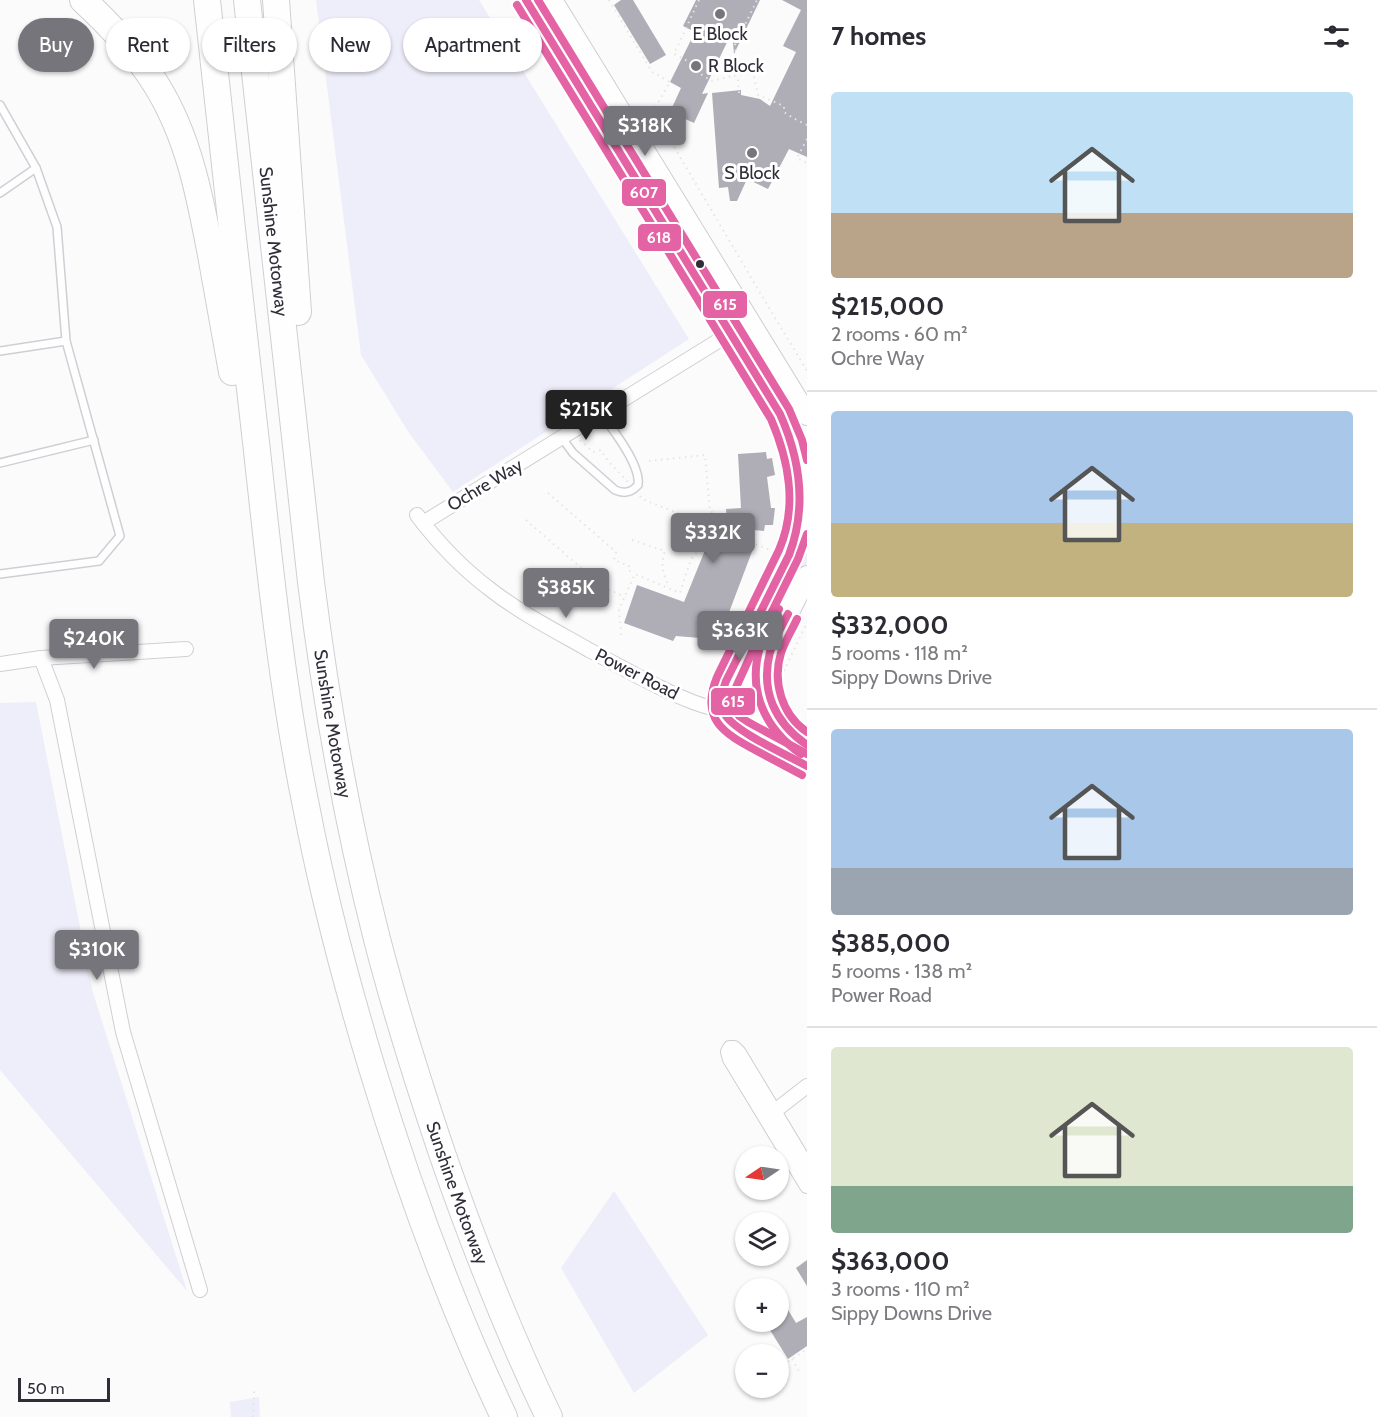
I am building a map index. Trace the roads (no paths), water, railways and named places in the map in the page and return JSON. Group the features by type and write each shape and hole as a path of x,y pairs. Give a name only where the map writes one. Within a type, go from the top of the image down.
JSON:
{"highway":[{"path":"83,0 126,42 158,88 180,131 204,216 243,432 258,458"},
{"path":"207,0 274,607 289,711 310,826 338,951 391,1129 419,1212 459,1315 504,1417"},
{"name":"Sunshine Motorway","path":"247,0 311,582 345,801 377,938 425,1104 495,1297 549,1417"},
{"path":"276,0 319,567 311,582"}],"main road":[{"path":"526,0 780,414 792,444 804,481 793,543 724,687 721,698 723,711 739,730 807,766"},
{"path":"552,0 807,415"},
{"path":"806,745 792,735 772,708 767,688 767,676 769,657 774,643 807,576"},
{"path":"723,711 731,710 738,705 774,643"},
{"path":"723,711 739,715 806,745"}],"street":[{"name":"Ochre Way","path":"420,519 562,438 731,333"},
{"name":"Power Road","path":"420,519 443,546 482,583 536,620 674,694 723,711"},
{"path":"0,664 41,658 186,649"},
{"path":"41,658 57,700 123,1032 200,1290"},
{"path":"770,1115 807,1086"},
{"path":"770,1115 807,1166"},
{"path":"770,1115 807,1186"}],"lane":[{"path":"0,105 36,168 57,226 66,341 120,536 99,561 0,574"},
{"path":"0,193 36,168"},
{"path":"0,351 66,341"},
{"path":"562,438 573,453 615,490 630,492 638,485 639,479 635,467 601,413"},
{"path":"0,463 94,440"}],"place":[{"name":"E Block","path":"720,14"},
{"name":"R Block","path":"696,66"},
{"name":"S Block","path":"752,153"}]}
